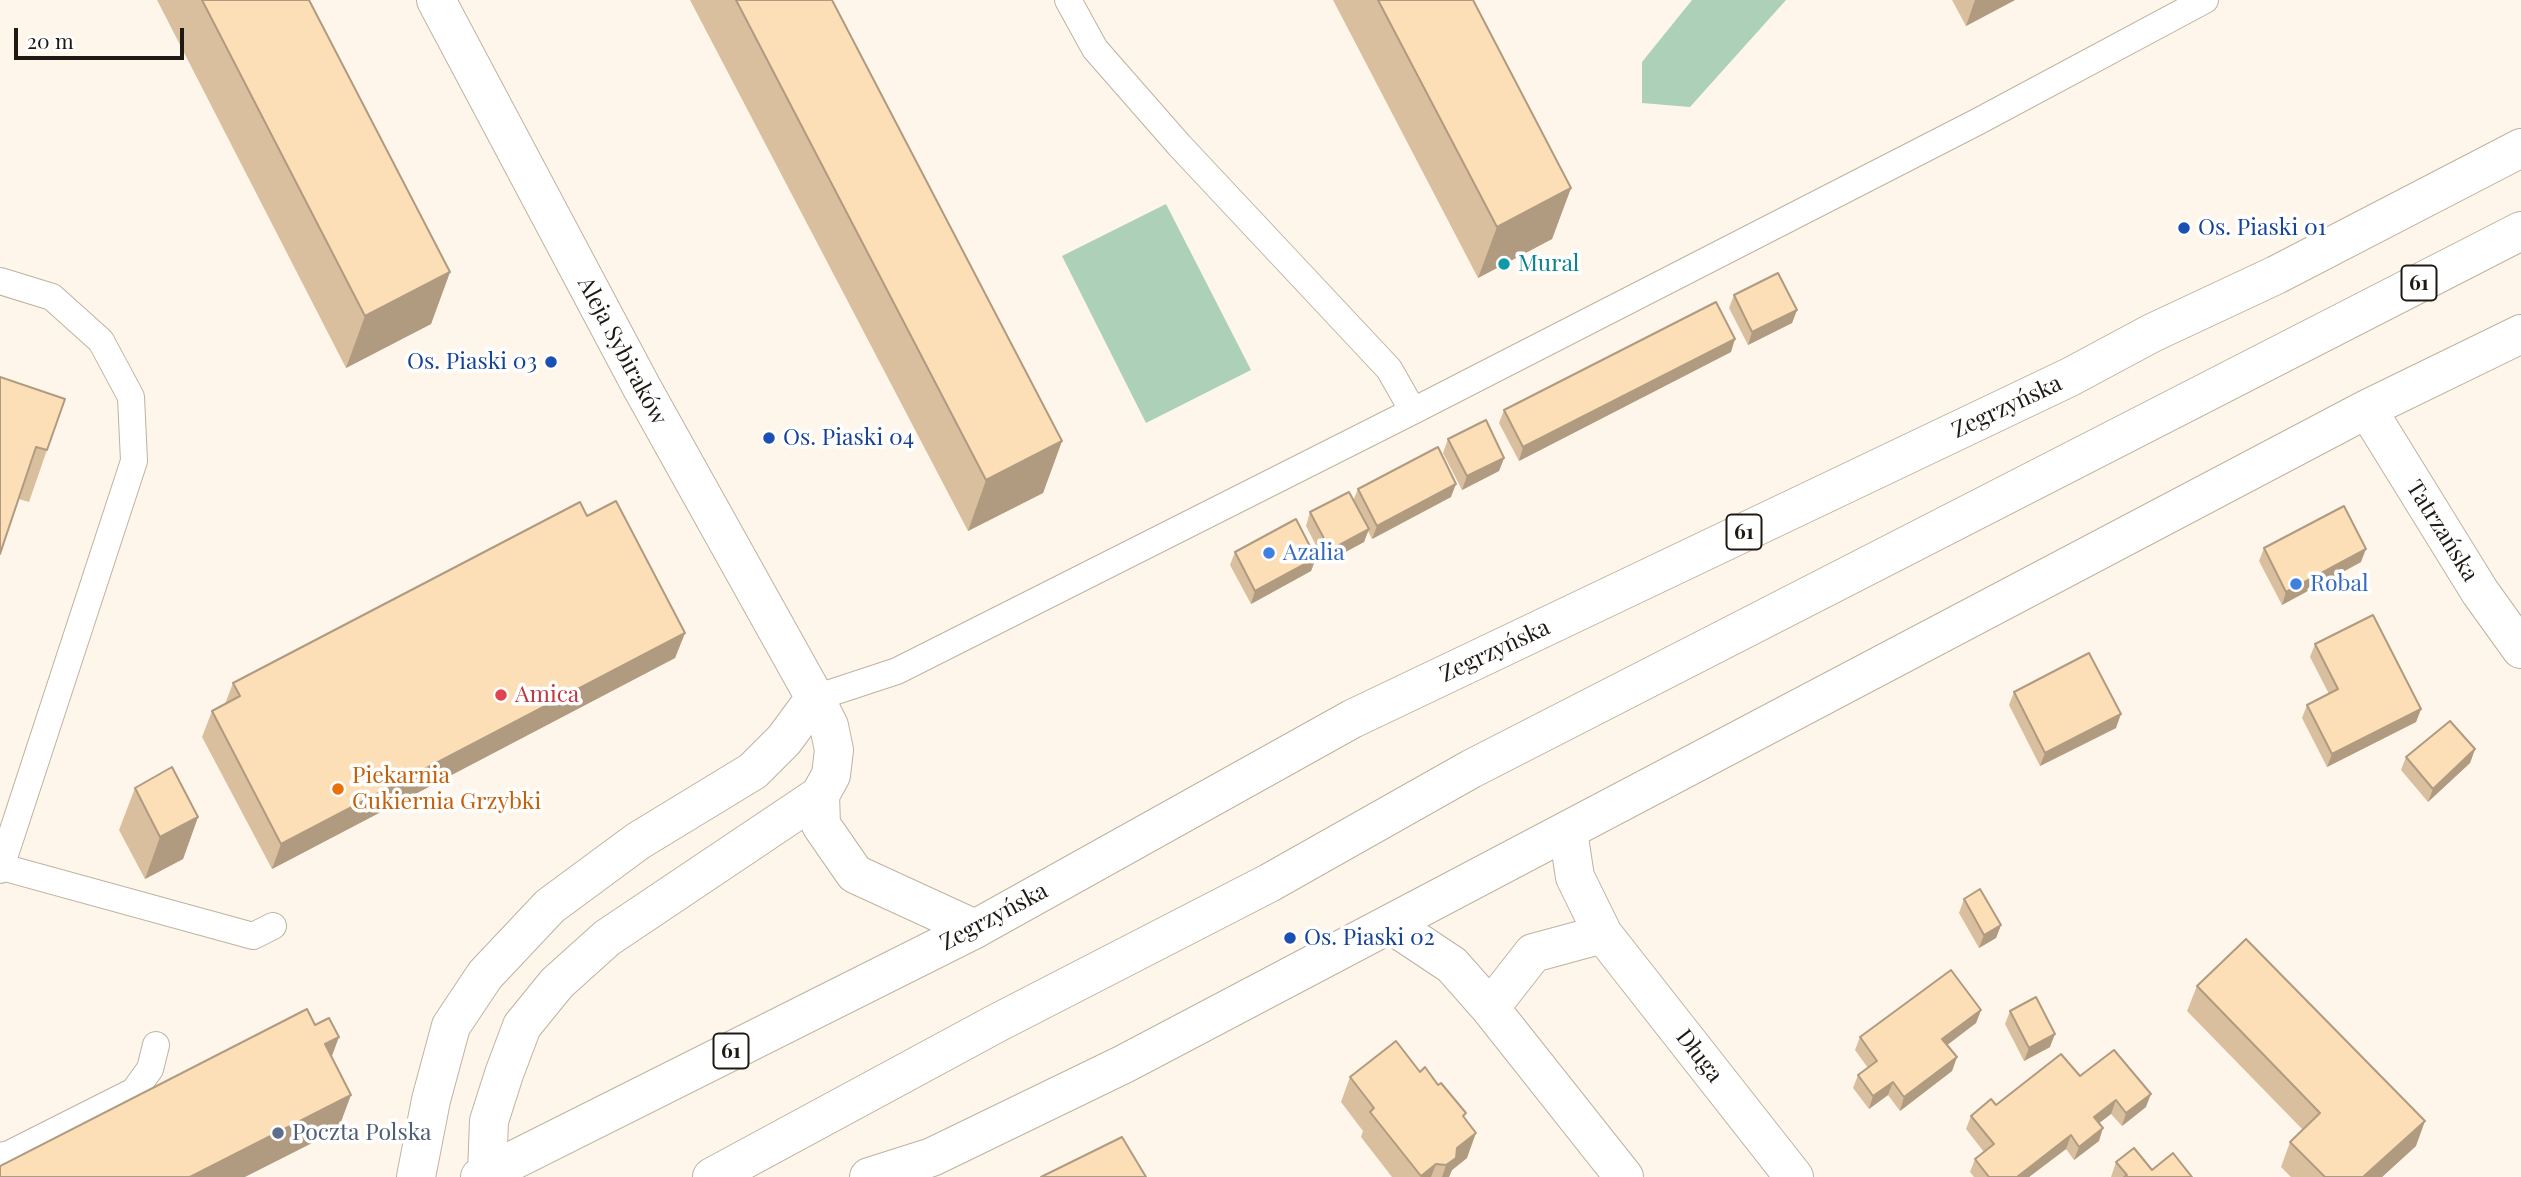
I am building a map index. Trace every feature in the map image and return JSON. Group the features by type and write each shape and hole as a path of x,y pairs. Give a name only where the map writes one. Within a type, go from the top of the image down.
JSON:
{"street":[{"name":"Aleja Sybiraków","path":"436,0 641,386 816,698 829,726 834,750 831,775 820,794 821,825 855,874 975,929"},
{"name":"Zegrzyńska","path":"484,1175 975,929 1352,719 2070,377 2152,333 2277,275 2521,148"},
{"name":"61","path":"712,1177 997,1023 1269,883 1471,769 2521,231"},
{"path":"869,1177 932,1157 1124,1064 2367,409 2521,334"},
{"name":"Tatrzańska","path":"2367,409 2480,593 2521,649"},
{"path":"416,1177 431,1100 451,1026 485,975 550,906 638,841 753,771 784,740 816,698"},
{"path":"484,1175 489,1121 504,1074 522,1026 556,983 607,938 820,794"},
{"name":"Długa","path":"1568,831 1574,877 1603,934 1794,1177"},
{"path":"1392,925 1452,965 1490,1008 1624,1177"},
{"path":"1490,1008 1533,953 1603,934"}],"lane":[{"path":"1068,0 1095,49 1180,146 1389,369 1413,411"},
{"path":"816,698 897,671 1978,122 2205,0"},
{"path":"0,281 52,297 101,341 131,397 134,461 1,868 253,936 273,926"},
{"path":"0,1156 9,1154 134,1091 150,1069 156,1045"}],"green space":[{"path":"1692,0 1786,0 1690,107 1642,103 1642,62"},
{"path":"1166,204 1251,370 1146,423 1062,256"}],"building":[{"path":"202,0 309,0 450,272 365,316"},
{"path":"736,0 832,0 1062,441 986,480"},
{"path":"1378,0 1473,0 1571,188 1497,227"},
{"path":"1778,273 1797,310 1752,332 1734,295"},
{"path":"1716,302 1735,339 1523,447 1504,410"},
{"path":"0,377 65,399 47,450 36,447 0,554"},
{"path":"1486,420 1504,458 1467,476 1448,439"},
{"path":"1438,447 1456,484 1377,526 1358,489"},
{"path":"1349,492 1369,529 1330,550 1310,512"},
{"path":"616,501 685,633 281,844 212,711 240,696 233,683 580,502 587,516"},
{"name":"Robal","path":"2344,506 2366,549 2286,592 2264,548"},
{"path":"1296,519 1316,558 1255,591 1235,552"},
{"path":"2373,615 2421,709 2332,754 2307,705 2338,689 2315,644"},
{"path":"2089,653 2121,714 2045,753 2014,692"},
{"path":"2450,721 2475,749 2433,789 2406,757"},
{"path":"172,767 198,817 160,837 135,788"},
{"path":"1980,889 2001,925 1984,935 1964,899"},
{"path":"2246,939 2425,1121 2363,1177 2325,1177 2290,1142 2320,1113 2197,986"},
{"path":"1951,970 1981,1010 1942,1039 1957,1057 1904,1097 1893,1082 1873,1096 1858,1075 1877,1061 1860,1037"},
{"path":"2036,997 2055,1034 2029,1048 2010,1011"},
{"path":"307,1009 315,1025 329,1018 339,1037 325,1044 351,1095 190,1177 0,1177 0,1166"},
{"path":"1396,1041 1420,1072 1425,1067 1438,1085 1441,1083 1466,1113 1463,1116 1476,1133 1457,1148 1456,1158 1446,1165 1436,1164 1421,1176 1370,1112 1374,1108 1350,1077"},
{"path":"2114,1050 2151,1094 2126,1113 2116,1100 2094,1117 2103,1128 2079,1147 2071,1135 2017,1177 1989,1177 1975,1159 1994,1144 1971,1116 1991,1099 1996,1105 2061,1054 2080,1076"},
{"path":"1122,1137 1146,1177 1041,1177"},
{"path":"2134,1148 2152,1170 2173,1153 2192,1177 2124,1177 2127,1175 2116,1162"}],"place":[{"name":"Os. Piaski 01","path":"2184,228"},
{"name":"Mural","path":"1504,264"},
{"name":"Os. Piaski 03","path":"551,362"},
{"name":"Os. Piaski 04","path":"769,438"},
{"name":"Azalia","path":"1269,553"},
{"name":"Robal","path":"2296,584"},
{"name":"Amica","path":"501,695"},
{"name":"Piekarnia Cukiernia Grzybki","path":"338,789"},
{"name":"Os. Piaski 02","path":"1290,938"},
{"name":"Poczta Polska","path":"278,1133"}]}
